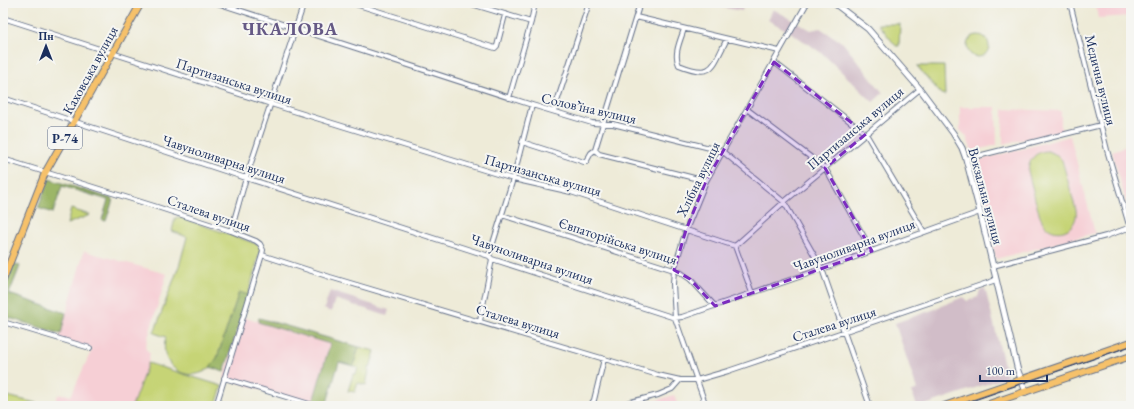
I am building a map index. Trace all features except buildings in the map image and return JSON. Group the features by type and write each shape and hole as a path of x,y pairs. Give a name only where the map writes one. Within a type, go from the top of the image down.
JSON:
{"main road":[{"name":"Каховська вулиця","path":"3,280 45,173 141,3"},
{"path":"944,406 1131,342"},
{"path":"984,406 1131,356"}],"street":[{"name":"Соловʼїна вулиця","path":"217,3 509,98 592,123 613,124 722,152 784,202 822,269 870,406"},
{"path":"231,231 246,178 304,3"},
{"path":"352,3 495,48 497,46 505,15"},
{"path":"468,3 531,22"},
{"path":"509,98 535,3"},
{"path":"554,111 589,3"},
{"path":"522,142 586,162 591,153 595,150 640,3"},
{"name":"Хлібна вулиця","path":"706,406 675,318 673,290 674,270 686,230 706,181 748,110 779,51 807,3"},
{"name":"Вокзальна вулиця","path":"834,3 868,29 920,89 953,133 962,148 980,212 1021,379 1026,392"},
{"name":"Медична вулиця","path":"1070,3 1101,125 1131,229"},
{"path":"636,17 779,51"},
{"name":"Партизанська вулиця","path":"3,18 271,104 513,179 571,192 735,246 784,202 920,89"},
{"path":"684,29 676,60 679,65 697,71 705,71 711,68 727,39"},
{"path":"774,62 866,134 924,232"},
{"name":"Чавуноливарна вулиця","path":"3,98 675,318 716,306 980,212"},
{"path":"480,321 491,257 532,105"},
{"path":"748,110 825,168 872,251"},
{"path":"966,158 1101,125"},
{"path":"595,150 599,154 706,181"},
{"name":"Сталева вулиця","path":"3,160 231,231 260,244 263,250 262,255 330,277 604,359 680,380 697,380 728,371 844,333 996,280"},
{"name":"Євпаторійська вулиця","path":"502,215 674,270 690,279 716,306"},
{"path":"993,266 1131,229"},
{"path":"735,246 752,293"},
{"path":"216,406 262,255"},
{"path":"3,322 90,348"},
{"path":"590,406 594,400 604,359"},
{"path":"224,378 316,406"},
{"path":"615,406 658,395 672,389 680,380"}],"highlighted area":[{"path":"774,62 866,134 825,168 872,251 715,306 690,279 674,270 686,230 706,181"}],"shaded area":[{"path":"720,3 744,3 742,11 720,7"},
{"path":"1095,3 1131,3 1131,16 1098,18"},
{"path":"773,9 811,30 820,28 843,43 883,93 873,102 823,54 790,32 768,20"},
{"path":"960,107 996,107 997,145 972,151 966,136 960,130"},
{"path":"1003,109 1061,111 1061,131 1003,144"},
{"path":"1070,136 1095,233 996,259 973,162"},
{"path":"1131,145 1131,220 1112,151"},
{"path":"84,251 167,274 145,348 150,353 148,363 132,406 53,406 58,395 65,394 71,396 92,349 59,339"},
{"path":"985,288 1007,377 922,406 917,406 912,392 917,389 895,323 941,307 963,297 967,301 978,297 980,290"},
{"path":"330,291 389,310 387,316 335,299 331,312 324,309"},
{"path":"243,317 330,344 312,405 224,378"},
{"path":"674,395 678,406 639,406"}],"green space":[{"path":"878,24 900,24 899,46 896,46"},
{"path":"978,35 982,36 988,42 988,50 982,56 978,57 974,56 968,50 967,46 968,42 974,36"},
{"path":"917,66 944,66 945,95 941,94"},
{"path":"1048,151 1057,155 1062,160 1076,210 1076,218 1074,223 1065,231 1058,232 1049,229 1044,224 1037,207 1028,171 1034,156 1040,152"},
{"path":"49,179 113,199 106,221 102,220 108,200 62,186 53,213 38,208"},
{"path":"71,209 90,215 67,224"},
{"path":"179,217 257,244 261,248 248,295 239,292 216,361 208,369 198,374 180,372 172,366 167,359 164,349 166,337 154,333 180,263 187,237 172,231 175,218"},
{"path":"14,264 20,266 9,294 66,313 61,334 3,316 3,293"},
{"path":"239,292 248,295 224,372 210,367 217,358"},
{"path":"259,318 359,347 353,366 339,362 326,406 312,405 330,344 258,322"},
{"path":"359,347 375,351 370,368 368,367 369,371 366,385 358,383 355,392 348,391 353,374 356,374 358,368 353,366"},
{"path":"148,363 222,386 216,406 132,406"},
{"path":"3,395 48,406 3,406"}],"tram line":[{"path":"957,406 1131,346"}],"district":[{"name":"ЧКАЛОВА","path":"290,29"}]}
